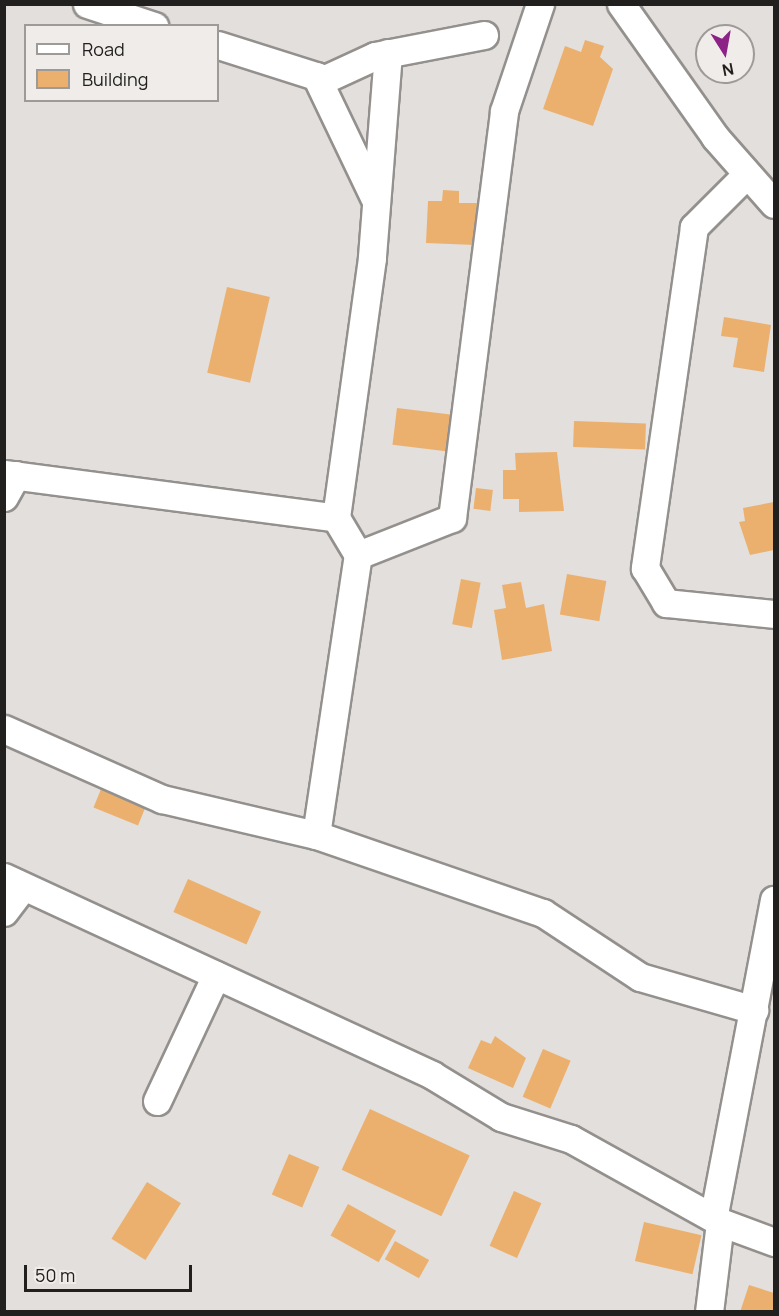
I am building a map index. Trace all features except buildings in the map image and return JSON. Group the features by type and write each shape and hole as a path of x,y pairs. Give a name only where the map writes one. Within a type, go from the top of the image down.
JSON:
{"street":[{"path":"87,4 148,24"},
{"path":"358,555 453,518 504,111 540,4"},
{"path":"621,4 746,175 774,204"},
{"path":"219,45 325,79 387,53 484,35"},
{"path":"316,835 358,555 336,518 376,202 387,53"},
{"path":"316,76 376,202"},
{"path":"746,175 694,227 645,568 666,603 774,614"},
{"path":"8,482 336,518"},
{"path":"4,729 162,799 316,835 543,913 640,977 754,1010"},
{"path":"4,912 13,883 432,1075 501,1117 571,1139 717,1218 774,1242"},
{"path":"710,1311 717,1218 774,900"},
{"path":"157,1101 216,975"}]}
